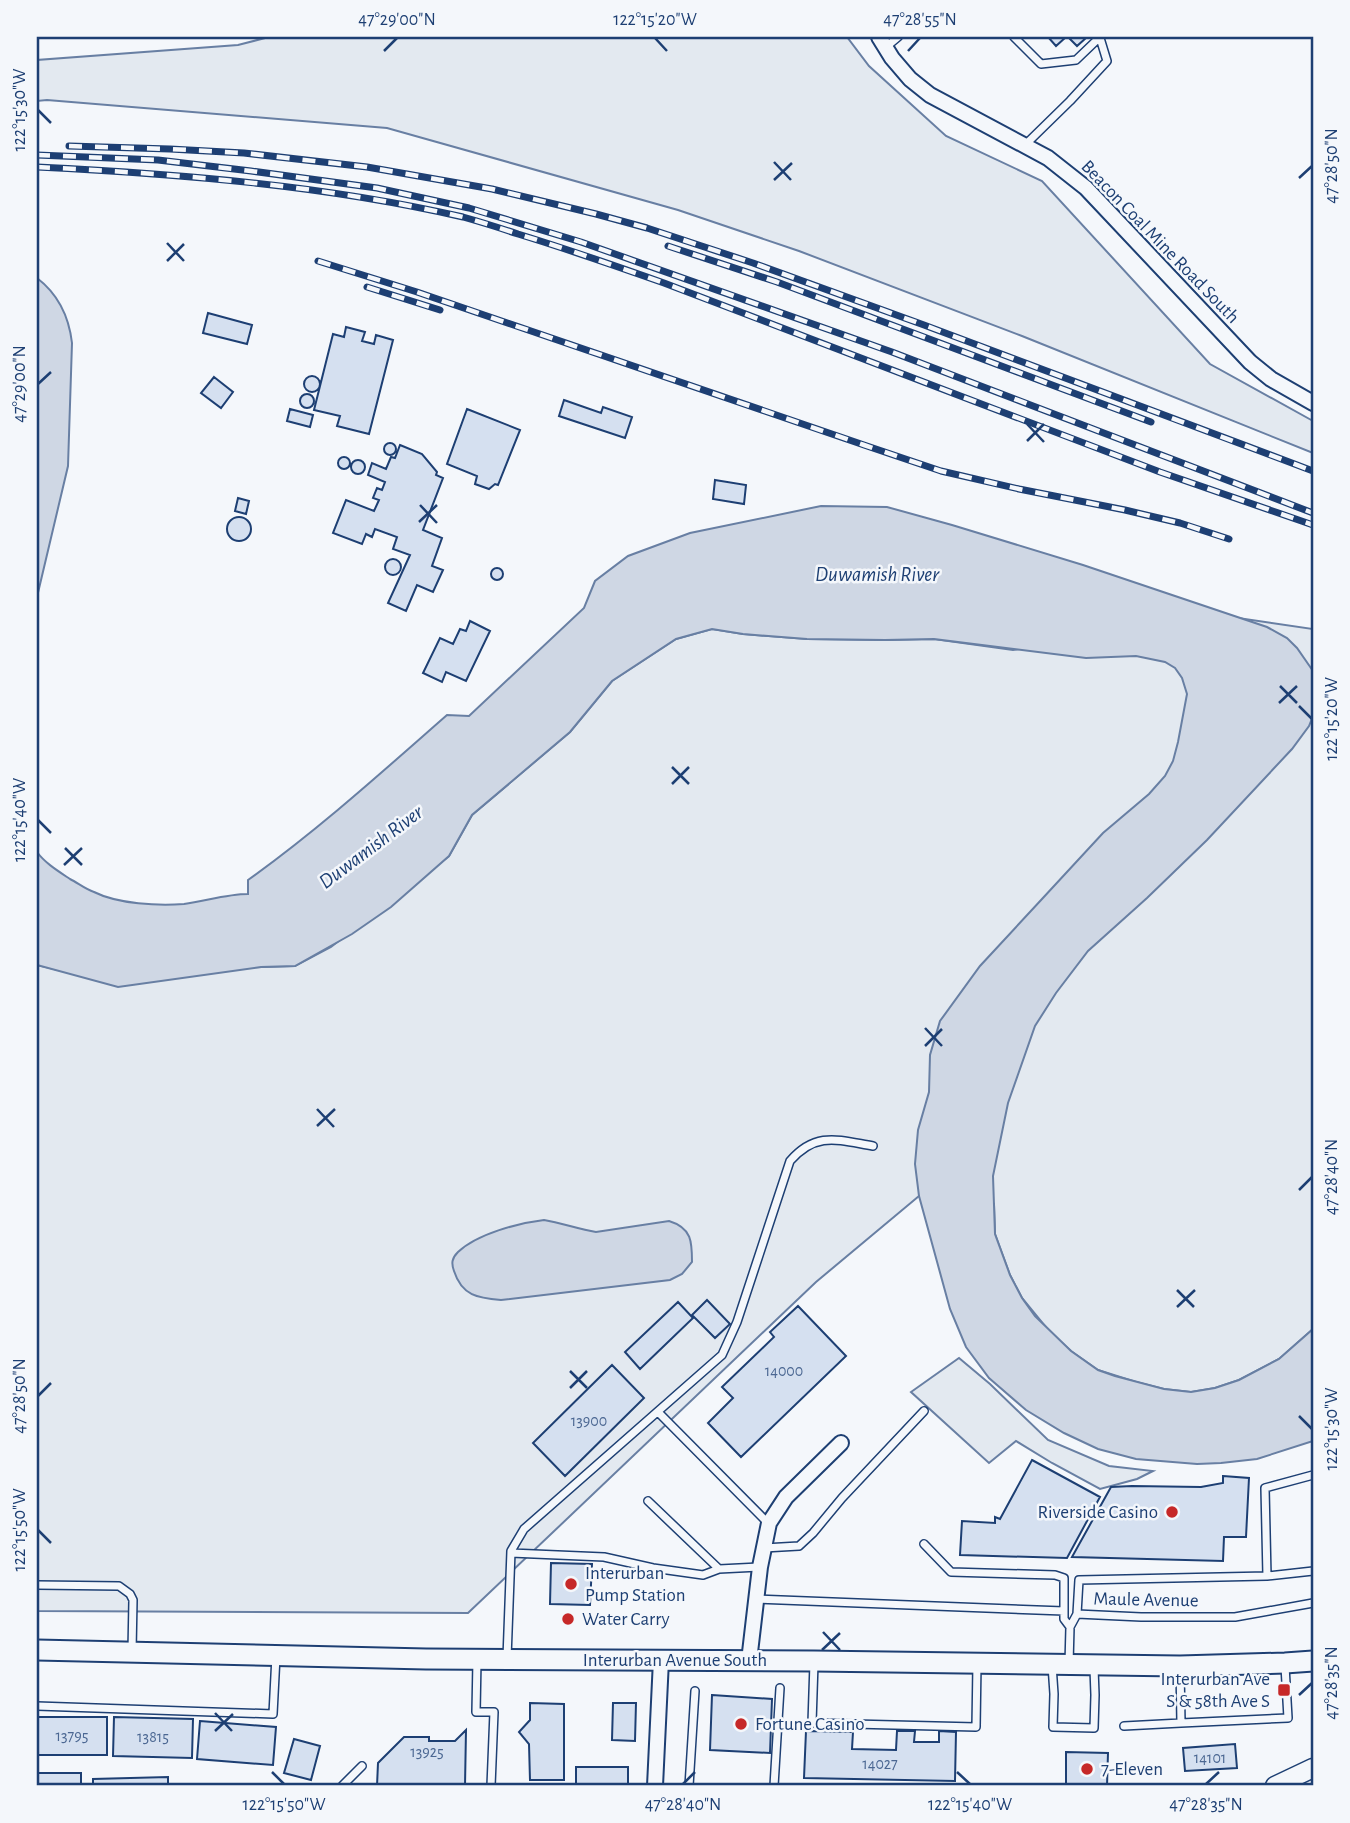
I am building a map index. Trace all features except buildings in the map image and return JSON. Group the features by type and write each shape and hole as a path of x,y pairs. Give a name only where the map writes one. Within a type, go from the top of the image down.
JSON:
{"main road":[{"name":"Interurban Avenue South","path":"37,1650 477,1659 1180,1666 1313,1661"}],"street":[{"name":"Beacon Coal Mine Road South","path":"883,42 909,79 930,95 1048,158 1086,188 1250,362 1271,379 1313,403"},
{"path":"749,1661 760,1567 769,1523 786,1497 841,1443"},
{"path":"655,1786 661,1660"},
{"path":"1275,1786 1313,1768"}],"lane":[{"path":"883,42 898,37"},
{"path":"1014,37 1041,64 1076,60 1100,37 1107,61 1024,145"},
{"path":"507,1659 511,1553 524,1529 722,1355 737,1322 790,1161 797,1153 826,1139 873,1146"},
{"path":"763,1548 799,1546 924,1411"},
{"path":"658,1412 769,1523"},
{"path":"1267,1576 1265,1488 1313,1475"},
{"path":"648,1501 719,1569"},
{"path":"923,1544 951,1572 1064,1578 1063,1619 1070,1627"},
{"path":"511,1553 604,1557 703,1575 719,1569 760,1567"},
{"name":"Maule Avenue","path":"1313,1572 1267,1576 1079,1580 1077,1614 1141,1618 1236,1617 1313,1603"},
{"path":"37,1585 120,1586 125,1589 133,1600 132,1653"},
{"path":"756,1599 1063,1611"},
{"path":"1077,1614 1070,1627 1060,1664 1054,1694 1052,1727 1094,1728 1093,1664"},
{"path":"37,1706 273,1714 276,1656"},
{"path":"477,1659 475,1712 494,1712 491,1786"},
{"path":"814,1661 812,1723 976,1727 978,1663"},
{"path":"1124,1726 1288,1718 1285,1663"},
{"path":"1180,1666 1181,1723"},
{"path":"774,1786 780,1688"},
{"path":"689,1786 695,1691"},
{"path":"342,1786 362,1766"}],"shaded area":[{"path":"269,37 847,37 869,66 946,136 1042,181 1210,364 1313,421 1313,453 1022,336 799,251 678,210 387,128 37,101 37,60 238,45"},
{"path":"1238,618 1313,629 1313,1329 1279,1359 1239,1380 1191,1392 1164,1389 1098,1370 1049,1331 1022,1298 1010,1275 995,1234 994,1204 919,1196 816,1282 468,1613 37,1611 37,965 71,973 295,966 331,947 449,856 472,815 570,732 612,681 676,639 712,629 807,639 934,639 1013,650"},
{"path":"959,1358 1048,1440 1109,1466 1153,1471 1137,1479 1100,1489 1016,1441 989,1463 911,1392"}],"water":[{"path":"37,278 51,291 61,307 72,343 68,466 37,597"},
{"name":"Duwamish River","path":"821,506 887,507 1083,565 1267,627 1287,638 1313,671 1313,716 1292,749 1207,840 1088,951 1035,1026 1008,1103 993,1176 995,1234 1010,1275 1022,1298 1035,1316 1071,1351 1098,1370 1164,1389 1191,1392 1215,1388 1239,1380 1279,1359 1313,1329 1313,1441 1257,1459 1221,1463 1197,1464 1136,1459 1098,1449 1064,1433 1026,1410 989,1378 966,1347 950,1309 919,1196 915,1164 918,1130 929,1092 930,1055 940,1021 980,966 1103,833 1149,794 1165,776 1173,761 1187,694 1182,678 1175,668 1165,662 1136,656 1086,658 934,639 807,639 712,629 676,639 612,681 570,732 472,815 449,856 391,907 352,934 295,966 261,967 118,987 37,965 37,852 52,867 85,888 126,902 184,904 248,894 248,880 325,821 447,715 469,716 584,608 595,581 628,556 690,533"},
{"path":"544,1220 596,1232 669,1221 682,1228 689,1237 692,1262 682,1274 670,1280 501,1300 478,1297 461,1286 453,1266 453,1259 458,1252 498,1230"}],"railway":[{"path":"69,146 244,153 367,167 492,189 596,214 753,263 1313,471"},
{"path":"37,155 158,160 251,171 377,188 469,208 581,242 892,352 1313,513"},
{"path":"37,167 144,173 304,189 463,217 664,283 1160,472 1313,525"},
{"path":"668,246 777,282 1151,422"},
{"path":"318,261 417,292 941,471 1125,510 1180,523 1229,539"},
{"path":"367,287 440,310"}],"place":[{"name":"Riverside Casino","path":"1172,1512"},
{"name":"Interurban Pump Station","path":"571,1584"},
{"name":"Water Carry","path":"568,1619"},
{"name":"Interurban Ave S & 58th Ave S","path":"1284,1690"},
{"name":"Fortune Casino","path":"741,1724"},
{"name":"7-Eleven","path":"1087,1769"}]}
